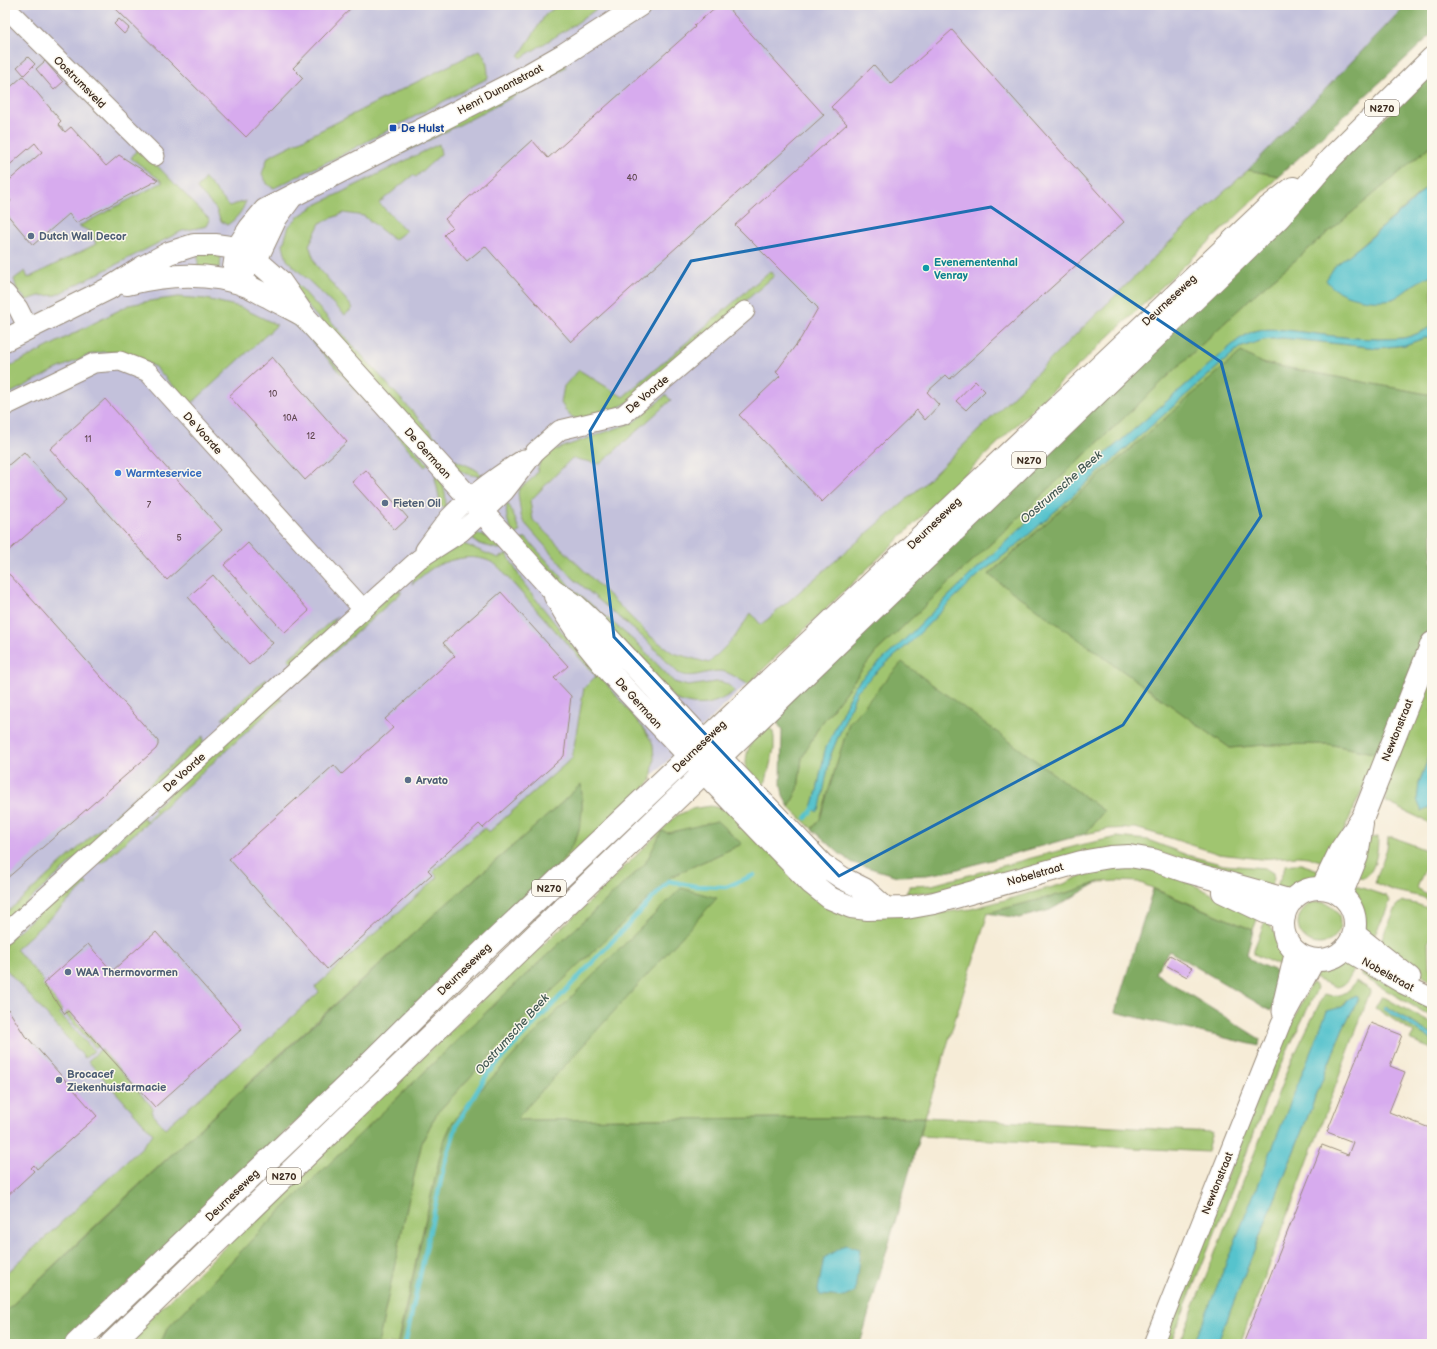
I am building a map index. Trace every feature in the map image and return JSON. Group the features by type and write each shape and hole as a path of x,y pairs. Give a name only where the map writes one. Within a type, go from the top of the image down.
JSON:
{"main road":[{"name":"Henri Dunantstraat","path":"232,281 237,248 250,228 265,210 521,79 563,55 640,5"},
{"name":"Deurneseweg","path":"76,1344 331,1100 462,971 699,756 720,756 1278,218 1332,158 1432,58"},
{"name":"Deurneseweg","path":"111,1344 699,756 1266,209 1332,158"},
{"name":"Henri Dunantstraat","path":"232,281 256,260 276,218 290,198"},
{"path":"5,340 108,289 169,253 194,245 215,245 237,248 256,260"},
{"name":"De Germaan","path":"256,260 280,281 305,316 552,589 565,615 581,637 654,720 699,756"},
{"path":"108,289 148,279 172,276 199,276 232,281"},
{"name":"De Germaan","path":"232,281 251,288 305,316"},
{"name":"Newtonstraat","path":"1331,892 1340,851 1363,817 1432,643"},
{"name":"Nobelstraat","path":"699,756 816,888 838,902 851,907 868,909 906,908 934,903 1060,867 1110,857 1129,856 1145,858 1185,871 1288,909"},
{"path":"720,756 824,865 844,879 864,889 885,908"},
{"path":"1305,890 1331,892 1351,907 1354,915 1355,923 1349,941 1331,958 1316,959 1305,956 1295,950 1285,935 1284,926 1288,909 1298,895 1305,890"}],"street":[{"name":"Oostrumsveld","path":"5,7 155,156"},
{"path":"5,293 18,308 28,328"},
{"name":"De Voorde","path":"5,934 419,559 449,519 476,506 492,479 536,452 560,430 623,415 745,311"},
{"name":"De Voorde","path":"5,406 94,363 120,361 148,372 363,609"},
{"name":"Nobelstraat","path":"1349,941 1432,995"},
{"name":"Nobelstraat","path":"1349,941 1403,984 1432,998"},
{"name":"Newtonstraat","path":"1281,1023 1283,1001 1295,950"},
{"name":"Newtonstraat","path":"1153,1344 1281,1023 1316,959"}],"highlighted area":[{"path":"991,207 1221,362 1261,516 1123,725 839,876 614,637 590,431 691,261"}],"shaded area":[{"name":"De Hulst","path":"5,5 1432,5 1432,21 465,957 5,1344"}],"green space":[{"path":"559,5 602,5 574,25 521,58 519,56 546,14"},
{"path":"1406,5 1432,5 1432,34 1279,176 1248,170"},
{"path":"480,50 487,63 488,78 341,155 274,188 268,185 262,174 268,157"},
{"path":"563,63 566,67 514,96 356,176 355,173"},
{"path":"1432,73 1432,145 1254,295 875,653 818,728 802,758 798,789 789,807 783,795 781,784 782,730 777,722 779,719 775,714 1345,156"},
{"path":"439,144 441,154 416,177 413,175 379,203 406,231 394,240 364,216 344,213 320,223 309,245 316,265 353,308 345,315 287,260 283,245 289,226 299,216 316,205"},
{"path":"1432,145 1432,182 1385,225 1336,266 1368,299 1393,299 1419,281 1432,275 1432,326 1404,338 1356,338 1268,329 1254,331 1238,340 1039,511 968,577 897,647 863,677 854,687 825,750 812,808 827,773 831,754 857,691 912,641 981,573 1017,545 1239,348 1263,340 1282,338 1378,348 1405,345 1432,335 1432,395 1262,363 1241,352 989,574 1230,748 1264,745 1328,744 1378,754 1329,864 1308,857 1298,856 1260,859 1219,854 1135,828 1109,829 1085,834 1104,811 849,723 820,819 812,829 789,807 798,789 802,758 818,728 875,653 1254,295"},
{"path":"139,147 210,220 207,226 182,231 56,295 39,296 27,300 17,290 14,279 25,271 28,278 96,244 91,232 79,226 163,182 131,158"},
{"path":"1248,170 1279,176 1061,382 748,684 723,671 714,671 688,676 678,673 646,640 574,579 523,521 518,493 519,489 533,478 537,472 540,461 549,452 634,422 666,395 671,400 600,464 572,458 530,501 533,520 650,636 673,653 709,663 734,638 751,613 761,625 923,485 1179,233"},
{"path":"205,178 229,206 246,201 243,209 227,225 221,221 216,209 197,189"},
{"path":"198,252 219,254 221,258 220,267 198,271"},
{"path":"770,271 774,276 631,401 609,412 578,420 569,415 561,403 564,386 579,370 623,397"},
{"path":"288,276 301,288 446,449 440,454 284,280"},
{"path":"178,297 206,299 240,307 277,325 191,404 155,367 132,355 117,352 102,352 89,355 55,370 5,396 5,369 129,305"},
{"path":"279,314 296,322 428,464 425,467 307,336 294,324"},
{"path":"1241,352 1262,363 1432,395 1432,622 1424,637 1378,754 1328,744 1264,745 1230,748 989,575 1067,504"},
{"path":"455,460 473,468 483,476 469,475 458,470 451,464"},
{"path":"437,475 445,491 445,508 441,506 435,478"},
{"path":"507,503 520,531 515,536 506,512"},
{"path":"476,534 490,538 497,542 502,548 498,549 476,543 471,535"},
{"path":"526,538 573,589 639,645 674,682 688,686 722,682 727,684 735,691 720,700 699,705 675,699 519,541"},
{"path":"462,544 499,558 507,554 522,581 531,593 574,647 598,673 643,728 652,742 654,758 651,781 549,878 574,842 577,835 582,814 581,785 271,1062 5,1312 5,1275 141,1148 153,1134 88,1061 101,1049 153,1108 151,1112 165,1128 266,1041 319,992 315,987 438,877 433,872 484,828 489,832 572,758 584,688 596,676 501,570 495,564 479,558 471,557 456,559 434,567 412,584 416,570"},
{"path":"394,591 401,591 401,593 305,678 304,673"},
{"path":"337,616 331,628 292,663 288,659"},
{"path":"902,662 1104,811 1085,834 951,871 926,875 897,876 853,863 840,854 812,829 820,819 849,723"},
{"path":"1432,677 1432,749 1419,782 1422,812 1432,805 1432,827 1426,821 1386,802 1387,776"},
{"path":"266,679 268,684 229,720 222,719"},
{"path":"275,697 283,699 101,864 98,859 143,817 146,821 155,812 153,809"},
{"path":"764,721 773,732 774,749 766,781 759,790 749,777 746,762 752,740"},
{"path":"203,736 203,744 5,922 5,914"},
{"path":"581,784 582,814 577,835 574,842 549,878 65,1344 5,1344 5,1312 184,1143 436,913 556,808"},
{"path":"711,806 728,810 817,896 931,914 971,909 1064,884 1088,872 1127,866 1160,872 1194,885 1258,917 1253,930 1138,882 1119,881 1099,882 1070,892 988,913 925,1117 518,1120 519,1116 681,889 530,1038 467,1104 452,1123 443,1143 397,1344 378,1344 422,1142 437,1113 533,1009 672,876 742,844 691,828 668,833 662,832 645,864 504,995 267,1224 167,1329 160,1344 129,1344 129,1339 478,1004 583,908 676,816 691,809"},
{"path":"717,821 742,844 672,876 533,1009 437,1113 422,1142 378,1344 160,1344 167,1329 267,1224 504,995 645,864 662,831 668,833"},
{"path":"1117,837 1148,840 1187,855 1224,865 1265,868 1273,873 1274,879 1270,888 1148,849 938,892 906,893 910,886 932,885 1076,846"},
{"path":"1378,837 1377,854 1371,871 1363,878 1356,876 1370,838"},
{"path":"1388,837 1393,837 1431,852 1417,888 1432,897 1432,902 1422,897 1395,891 1375,883 1387,848"},
{"path":"1301,864 1324,872 1320,877 1290,891 1275,890 1286,865"},
{"path":"80,876 87,884 16,949 41,978 62,1010 59,1013 94,1051 85,1058 5,968 5,943"},
{"path":"1099,882 1050,910 1019,918 987,913 1070,892"},
{"path":"1353,885 1386,896 1390,901 1372,940 1365,933"},
{"path":"681,888 717,898 519,1116 518,1120 925,1117 860,1344 398,1344 443,1143 452,1123 467,1104 530,1038"},
{"path":"1153,889 1253,930 1247,954 1252,961 1285,975 1271,1011 1169,951 1155,973 1260,1039 1259,1046 1115,1012"},
{"path":"1315,902 1323,902 1331,905 1337,911 1340,923 1337,935 1331,941 1323,944 1315,944 1307,941 1301,935 1298,927 1298,919 1301,911 1307,905"},
{"path":"1403,902 1425,907 1432,911 1432,937 1428,941 1429,967 1432,971 1432,983 1386,947 1379,944 1398,904"},
{"path":"1265,921 1275,932 1281,943 1286,969 1254,954 1254,949"},
{"path":"1344,962 1356,966 1349,979 1341,986 1337,987 1313,978 1327,967"},
{"path":"1362,969 1432,1006 1432,1017 1362,976"},
{"path":"1356,981 1371,990 1240,1344 1217,1344 1343,1028 1358,1000 1349,998 1342,1006 1194,1344 1179,1344 1289,1066 1324,994 1343,994 1350,989"},
{"path":"1311,983 1317,988 1316,991 1275,1077 1239,1173 1170,1344 1161,1344 1258,1096"},
{"path":"1382,996 1432,1024 1432,1035 1386,1006 1384,1009 1432,1040 1432,1049 1411,1041 1410,1040 1414,1033 1375,1008"},
{"path":"68,1011 99,1046 96,1048 65,1014"},
{"path":"925,1117 1212,1132 1207,1152 920,1136"}],"water":[{"path":"1432,182 1432,275 1420,281 1395,298 1384,300 1356,298 1338,291 1331,286 1326,280 1335,266 1411,203"},
{"path":"1432,326 1432,335 1405,345 1378,348 1282,338 1263,340 1239,348 1017,545 981,573 912,641 857,691 831,754 820,808 817,812 812,808 825,750 854,687 863,677 897,647 968,577 1039,511 1238,340 1254,331 1268,329 1356,338 1404,338"},
{"path":"1432,749 1432,805 1422,812 1417,800 1419,783"},
{"path":"1356,995 1358,1000 1343,1028 1217,1344 1194,1344 1327,1011 1342,1007 1349,998"},
{"path":"1386,1006 1432,1035 1432,1040 1383,1009"},
{"path":"845,1245 860,1249 855,1292 844,1297 820,1295 818,1290 824,1258"}],"building":[{"path":"112,5 354,5 293,68 303,78 246,137"},
{"path":"718,5 725,5 824,115 571,342 485,246 467,261 444,235 452,227 445,219 532,140 548,158"},
{"path":"119,19 129,28 124,34 114,24"},
{"name":"Evenementenhal Venray","path":"952,30 1124,222 950,379 946,375 927,392 939,405 925,420 917,410 822,502 739,415 780,376 776,372 801,338 818,308 735,225 847,124 831,107 874,65 891,84"},
{"path":"28,57 35,64 24,75 17,67"},
{"path":"45,61 63,82 54,90 36,69"},
{"path":"23,76 61,121 58,124 65,132 71,127 106,166 119,155 158,180 76,223 69,214 33,245 5,212 5,206 11,201 5,194 5,184 42,152 35,143 5,169 5,92"},
{"path":"272,357 347,442 305,480 229,396"},
{"path":"975,381 985,391 966,410 956,401"},
{"path":"105,399 222,530 167,580 50,449"},
{"path":"24,452 66,500 5,554 5,468"},
{"path":"366,470 408,518 395,530 352,482"},
{"path":"248,543 309,611 285,633 224,565"},
{"path":"5,573 10,575 158,741 158,745 156,749 5,880"},
{"path":"213,575 273,643 249,665 188,597"},
{"path":"501,592 568,666 554,678 571,696 564,756 483,828 479,824 428,870 432,874 327,969 229,859 334,765 342,774 393,728 385,719 455,656 443,643"},
{"path":"156,932 242,1029 155,1107 68,1011 65,1014 43,984 88,944 112,971"},
{"path":"1170,955 1192,968 1187,977 1164,964"},
{"path":"8,1009 27,1039 28,1038 97,1116 37,1169 34,1165 31,1168 34,1171 5,1198 5,1012"},
{"path":"1371,1023 1402,1035 1390,1066 1405,1072 1389,1112 1432,1129 1432,1344 1243,1344 1322,1145 1348,1155 1353,1142 1327,1132"}],"waterway":[{"name":"Oostrumsche Beek","path":"806,818 816,805"},
{"name":"Oostrumsche Beek","path":"405,1344 445,1162 457,1124 488,1073 669,881 695,886 726,887 754,875"}],"place":[{"name":"De Hulst","path":"393,128"},
{"name":"Dutch Wall Decor","path":"31,236"},
{"name":"Evenementenhal Venray","path":"926,268"},
{"name":"Warmteservice","path":"118,473"},
{"name":"Fieten Oil","path":"385,503"},
{"name":"Arvato","path":"408,780"},
{"name":"WAA Thermovormen","path":"68,972"},
{"name":"Brocacef Ziekenhuisfarmacie","path":"59,1080"}]}
